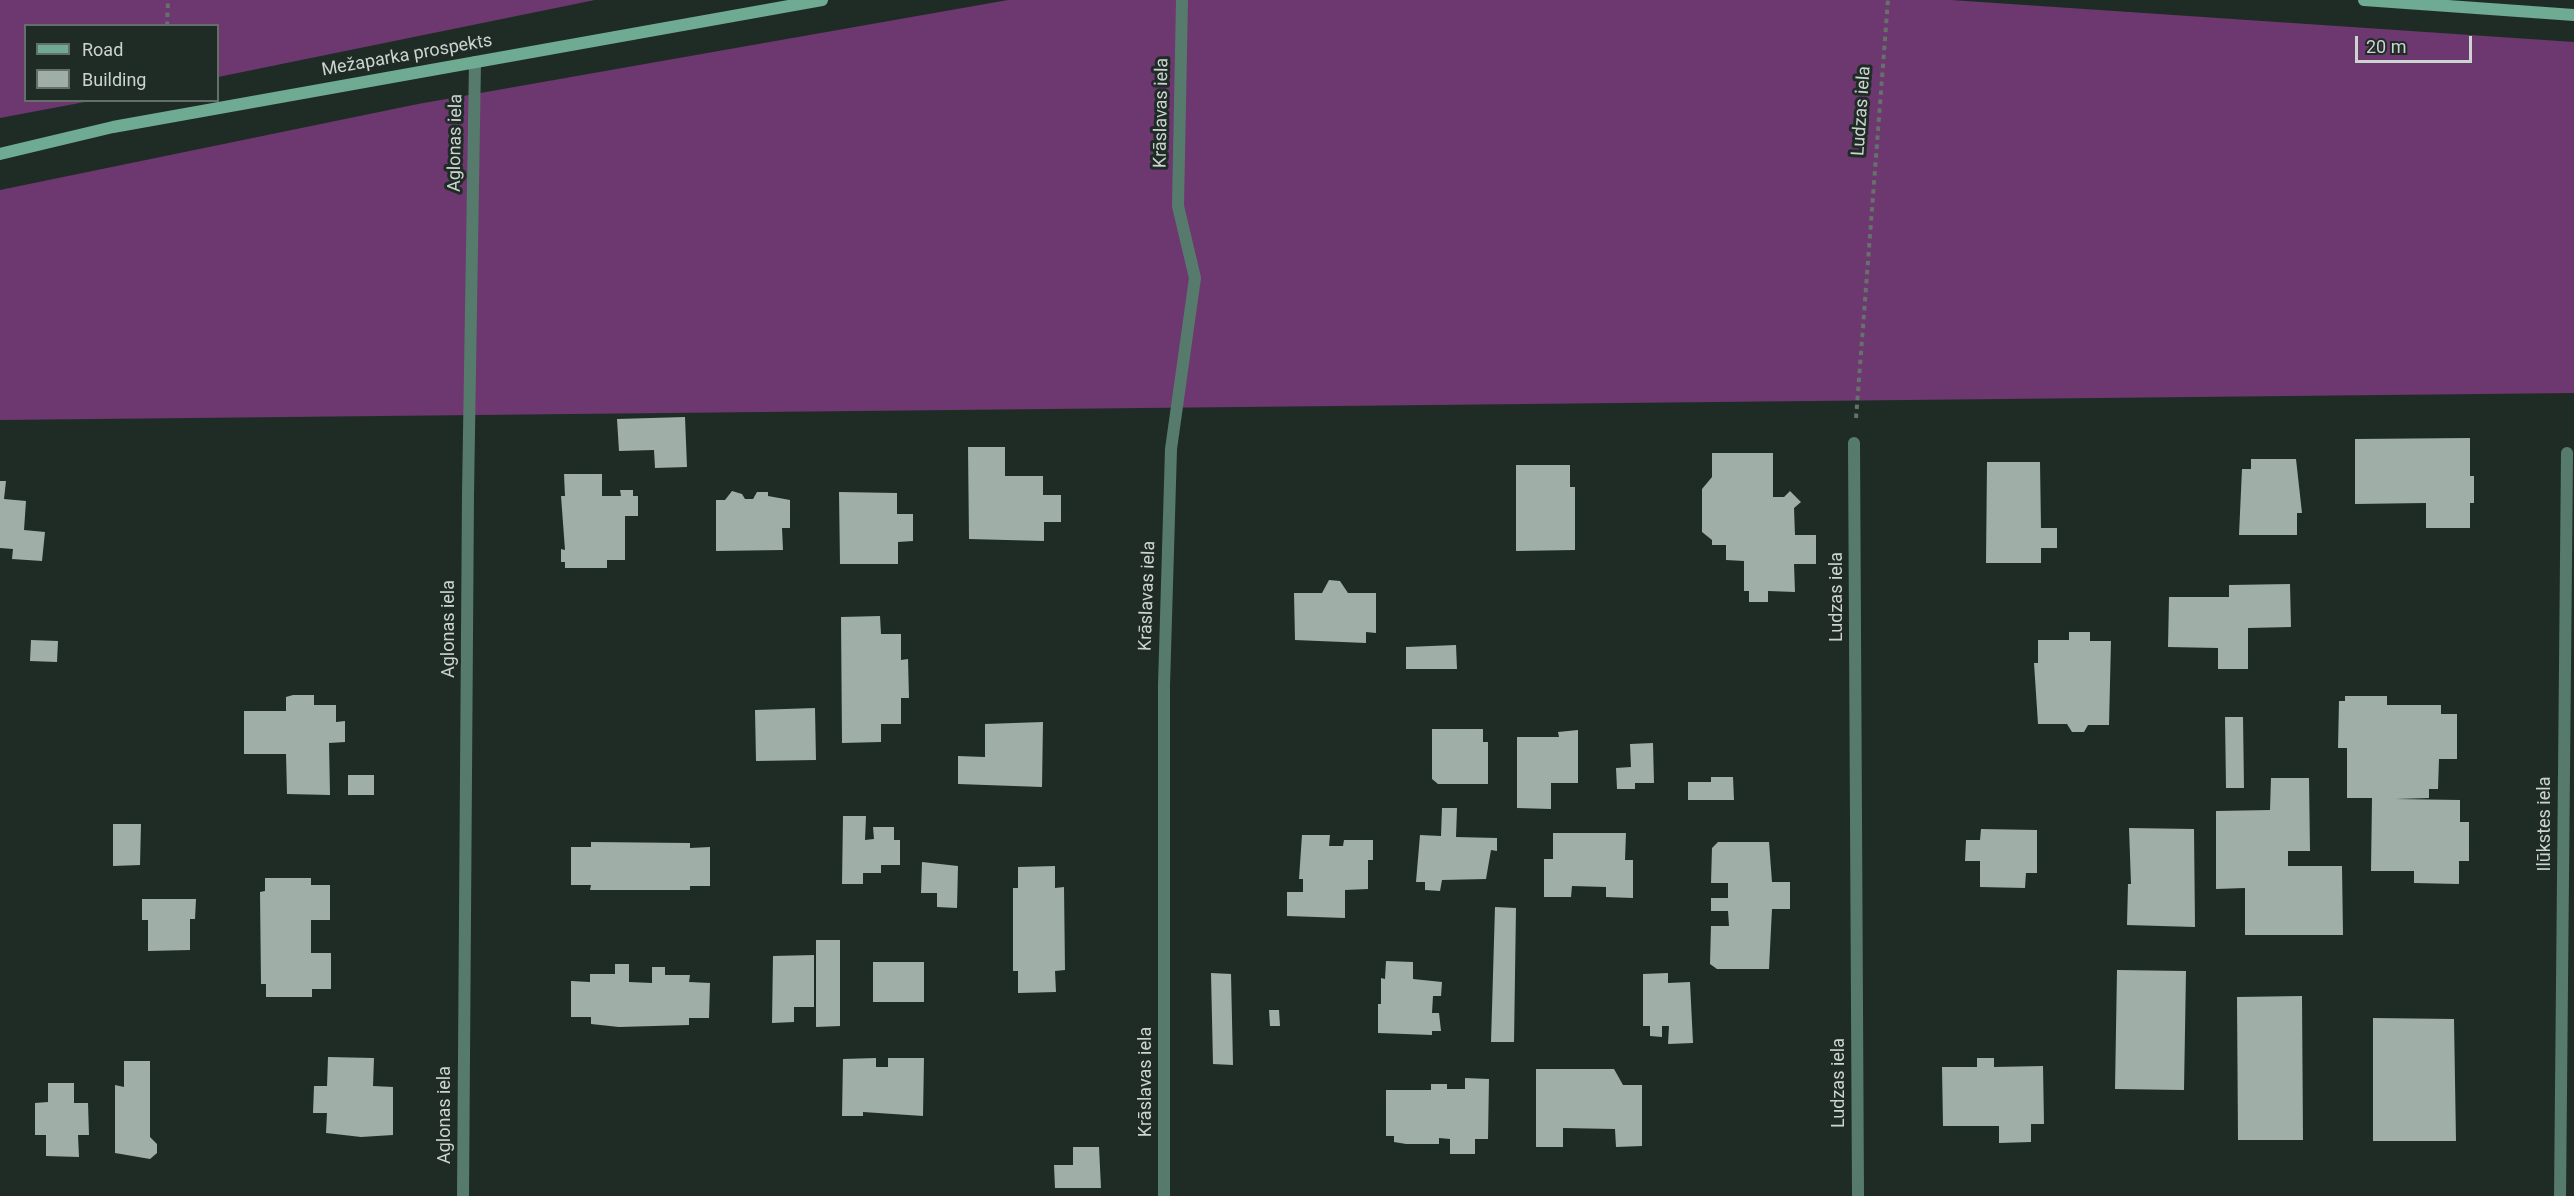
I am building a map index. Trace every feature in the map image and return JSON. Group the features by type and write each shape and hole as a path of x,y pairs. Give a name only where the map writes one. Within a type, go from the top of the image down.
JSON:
{"main road":[{"name":"Mežaparka prospekts","path":"0,154 113,128 822,0"},
{"path":"2364,0 2574,15"}],"street":[{"name":"Krāslavas iela","path":"1164,1196 1164,685 1171,449 1195,279 1178,206 1182,0"},
{"name":"Aglonas iela","path":"463,1196 468,518 475,62"},
{"name":"Ludzas iela","path":"1854,443 1858,1196"},
{"name":"Ilūkstes iela","path":"2560,1196 2566,453"}],"path":[{"path":"167,24 168,0"},
{"name":"Ludzas iela","path":"1854,443 1888,0"}],"shaded area":[{"path":"0,0 595,0 219,77 219,24 24,24 24,102 85,102 0,118"},
{"path":"1008,0 1951,0 2574,42 2574,393 0,420 0,190 418,104"}],"building":[{"path":"685,417 687,467 655,468 654,450 619,451 617,419"},
{"path":"2470,438 2470,476 2474,476 2474,503 2470,503 2470,528 2426,528 2426,503 2355,504 2355,439"},
{"path":"968,447 1005,447 1005,476 1043,476 1043,495 1061,495 1061,522 1044,522 1044,541 969,539"},
{"path":"1712,453 1773,453 1773,497 1784,497 1790,491 1801,502 1794,508 1795,535 1816,535 1816,564 1794,564 1795,592 1768,591 1768,602 1749,602 1749,591 1744,591 1744,561 1726,560 1726,545 1712,545 1712,540 1702,532 1702,489 1712,477"},
{"path":"2251,459 2296,459 2302,513 2297,513 2297,535 2239,535 2242,469 2251,469"},
{"path":"1987,462 2040,462 2041,528 2057,528 2057,548 2041,548 2041,563 1986,563"},
{"path":"1516,465 1570,465 1570,487 1575,487 1575,550 1516,551"},
{"path":"564,474 602,474 602,496 621,496 620,490 633,490 633,496 638,496 638,516 625,516 625,560 607,560 607,568 565,568 565,562 561,562 561,549 565,550 561,496 565,496"},
{"path":"0,481 6,481 4,499 26,501 24,530 45,532 42,561 12,559 13,549 0,548"},
{"path":"732,491 742,494 745,499 753,499 757,492 768,492 768,496 790,500 790,528 782,528 783,550 716,551 716,500 725,500"},
{"path":"839,492 897,493 897,514 913,514 913,541 898,542 898,564 840,564"},
{"path":"1329,580 1340,581 1348,593 1376,593 1376,633 1366,632 1366,643 1295,640 1294,593 1322,593"},
{"path":"2290,584 2291,627 2248,628 2248,669 2218,669 2218,648 2168,647 2169,597 2229,597 2229,585"},
{"path":"880,616 881,634 901,634 901,660 908,659 909,698 901,698 901,724 881,724 881,742 842,743 841,617"},
{"path":"2069,632 2090,632 2090,641 2111,641 2109,725 2088,725 2084,732 2072,732 2067,724 2038,724 2034,663 2038,663 2038,640 2069,640"},
{"path":"31,640 58,641 57,662 30,661"},
{"path":"1456,645 1457,669 1406,669 1406,647"},
{"path":"314,695 314,705 336,705 336,722 345,721 345,742 329,743 330,795 287,794 286,754 244,754 244,711 286,711 286,697"},
{"path":"2345,696 2387,696 2387,705 2441,705 2441,714 2457,714 2457,759 2439,759 2438,789 2429,789 2429,798 2395,799 2460,800 2460,822 2469,822 2469,861 2459,861 2459,884 2414,883 2414,871 2371,871 2372,798 2347,798 2347,748 2338,748 2339,701 2345,701"},
{"path":"815,708 816,760 756,761 755,710"},
{"path":"2225,717 2243,717 2244,788 2226,788"},
{"path":"1043,722 1042,787 958,784 958,756 985,757 985,724"},
{"path":"1432,729 1483,729 1483,742 1488,742 1488,784 1438,784 1432,779"},
{"path":"1578,730 1578,783 1551,783 1551,809 1517,808 1517,737 1559,737 1558,732"},
{"path":"1653,743 1654,783 1635,783 1635,789 1617,789 1616,768 1631,767 1630,744"},
{"path":"348,775 374,775 374,795 348,795"},
{"path":"1711,777 1733,777 1734,800 1688,800 1688,782 1711,782"},
{"path":"2271,778 2309,778 2310,851 2288,851 2288,866 2342,866 2343,935 2245,935 2245,888 2216,889 2216,811 2270,810"},
{"path":"1442,808 1457,808 1456,837 1497,838 1497,851 1491,850 1486,879 1442,880 1440,891 1425,890 1425,882 1416,882 1420,835 1441,836"},
{"path":"843,816 866,816 865,840 874,839 873,827 894,827 894,840 900,840 900,865 881,865 881,873 863,873 863,884 842,884"},
{"path":"113,824 141,824 140,865 113,866"},
{"path":"2129,828 2194,829 2195,927 2127,925 2128,884 2131,884"},
{"path":"1981,829 2037,830 2037,873 2026,873 2025,888 1980,887 1980,861 1965,861 1966,840 1980,840"},
{"path":"1553,833 1626,833 1625,860 1633,860 1633,898 1606,897 1606,887 1572,886 1571,897 1544,897 1544,859 1553,859"},
{"path":"1302,835 1330,835 1329,846 1343,846 1344,840 1373,840 1373,860 1368,860 1368,889 1345,890 1345,918 1287,916 1287,892 1303,892 1303,879 1299,879"},
{"path":"591,842 690,843 690,848 710,847 710,886 690,886 690,890 590,890 591,885 571,885 571,847 591,847"},
{"path":"1718,842 1769,842 1772,882 1790,882 1790,909 1772,909 1769,969 1717,969 1710,964 1711,926 1729,926 1728,911 1711,911 1711,898 1728,898 1728,883 1711,883 1712,848"},
{"path":"922,862 958,866 957,908 937,907 937,893 921,893"},
{"path":"1055,866 1055,888 1064,887 1065,970 1055,971 1056,992 1018,993 1018,971 1013,971 1013,888 1018,888 1018,867"},
{"path":"265,878 311,878 311,885 330,885 330,920 311,920 311,953 331,953 331,989 312,989 312,997 266,997 266,984 261,984 260,892 265,891"},
{"path":"142,899 196,899 195,919 190,919 190,950 148,951 148,920 142,920"},
{"path":"1495,907 1516,908 1514,1042 1491,1042"},
{"path":"816,940 840,940 840,1026 816,1027"},
{"path":"814,955 814,1007 794,1007 794,1022 772,1023 773,956"},
{"path":"1386,961 1413,962 1413,979 1442,982 1441,996 1433,996 1432,1013 1439,1013 1441,1031 1432,1031 1432,1035 1378,1033 1378,1004 1381,1004 1381,978 1385,979"},
{"path":"873,962 924,962 924,1002 873,1002"},
{"path":"615,964 629,964 629,982 652,983 652,967 665,967 665,975 690,975 689,982 710,983 709,1018 689,1018 689,1025 619,1027 591,1024 591,1017 571,1017 571,981 590,982 590,974 615,974"},
{"path":"2117,970 2186,971 2184,1090 2115,1089"},
{"path":"1211,973 1231,974 1233,1065 1213,1064"},
{"path":"1668,973 1668,983 1690,982 1693,1043 1668,1044 1669,1026 1662,1026 1662,1037 1650,1036 1650,1026 1643,1026 1643,974"},
{"path":"2302,996 2303,1140 2238,1140 2237,997"},
{"path":"1269,1010 1279,1010 1280,1026 1270,1026"},
{"path":"2373,1018 2454,1019 2456,1141 2373,1141"},
{"path":"328,1057 374,1058 373,1086 393,1087 393,1135 361,1137 326,1133 327,1113 313,1113 314,1086 327,1086"},
{"path":"876,1058 876,1067 888,1067 888,1058 924,1058 923,1116 863,1112 863,1116 842,1116 843,1059"},
{"path":"1977,1058 1994,1058 1994,1067 2043,1066 2044,1124 2031,1124 2031,1142 1999,1143 1999,1126 1943,1126 1942,1067 1977,1067"},
{"path":"124,1061 150,1061 150,1137 157,1144 157,1153 150,1159 115,1153 115,1085 124,1087"},
{"path":"1536,1069 1614,1069 1623,1085 1642,1085 1642,1146 1616,1147 1615,1129 1563,1128 1563,1147 1536,1147"},
{"path":"1465,1078 1489,1079 1488,1139 1475,1139 1475,1154 1450,1154 1450,1139 1439,1138 1439,1144 1406,1144 1394,1142 1394,1136 1386,1136 1386,1090 1431,1090 1431,1084 1447,1084 1447,1089 1465,1089"},
{"path":"48,1083 74,1083 74,1103 88,1103 89,1135 78,1135 79,1157 46,1156 46,1135 35,1135 35,1103 48,1102"},
{"path":"1073,1147 1099,1147 1101,1188 1055,1188 1054,1165 1073,1165"}]}
